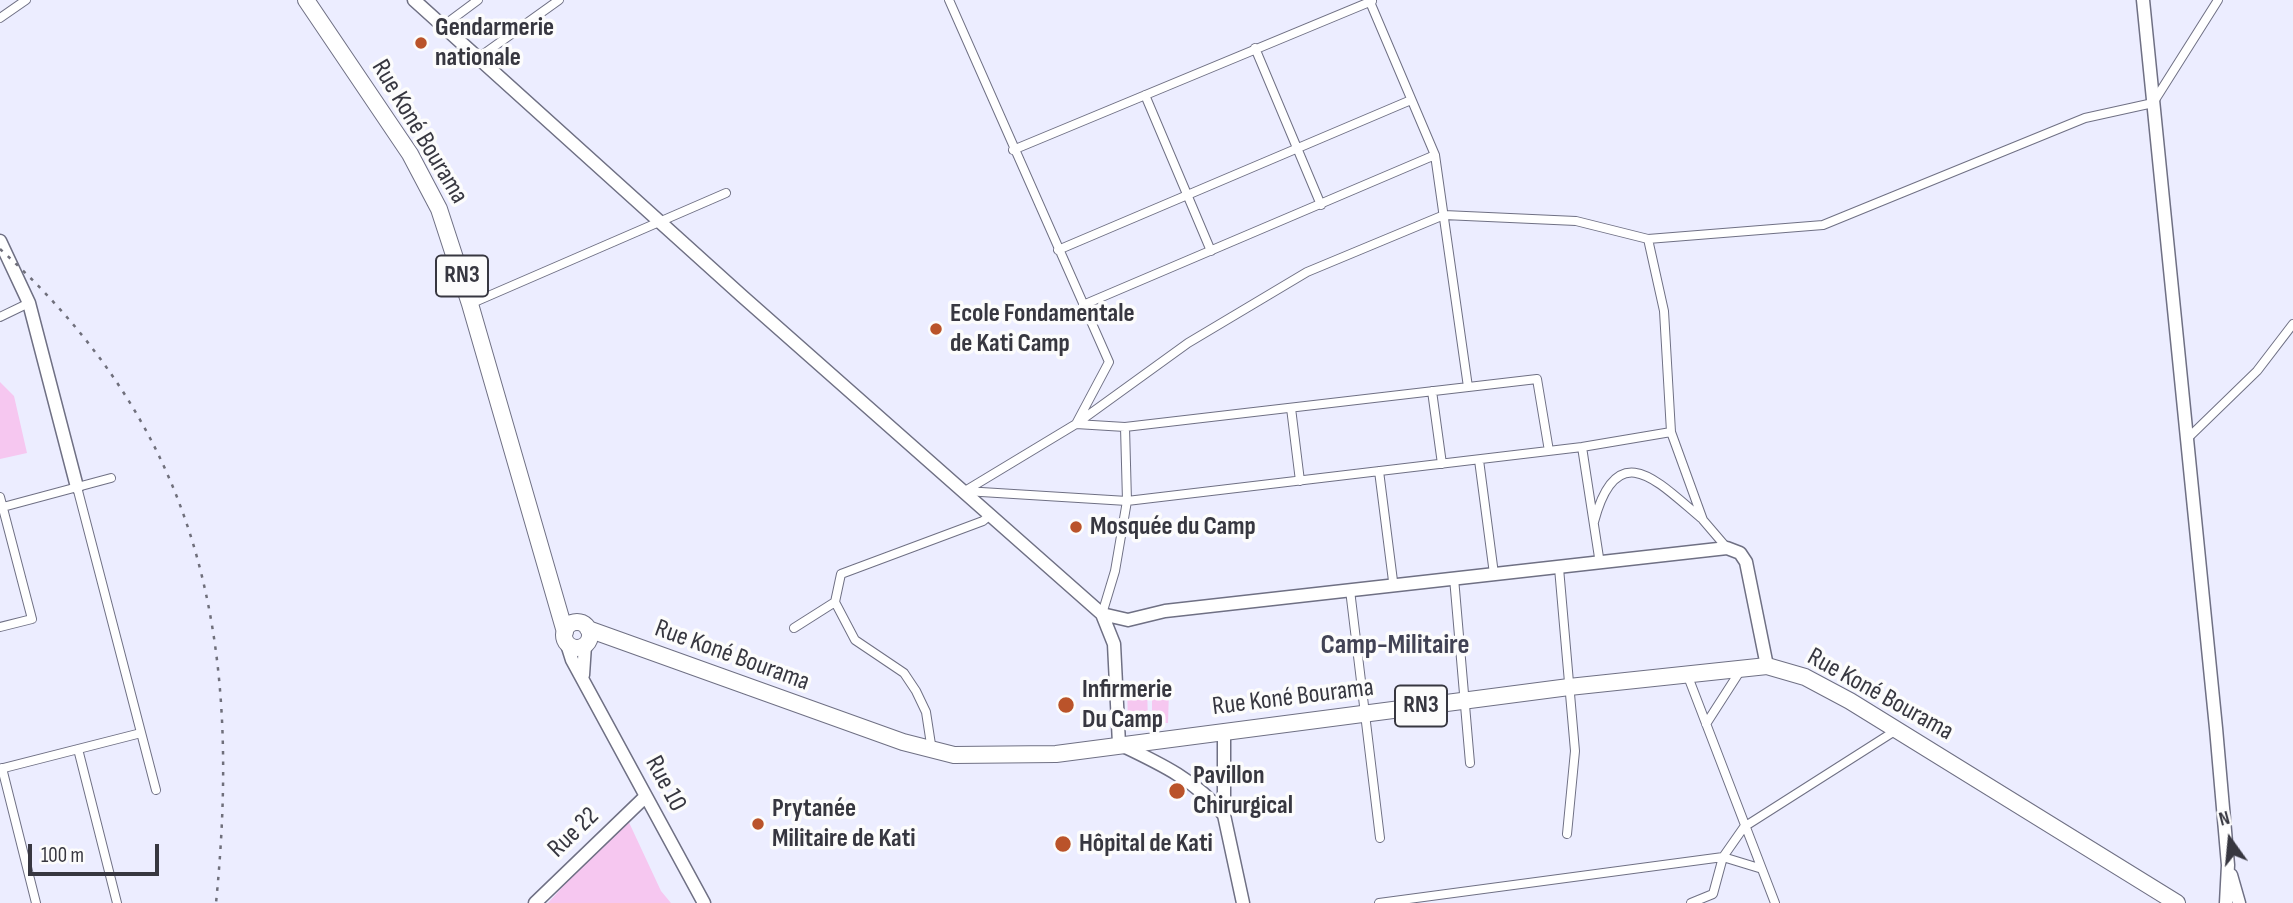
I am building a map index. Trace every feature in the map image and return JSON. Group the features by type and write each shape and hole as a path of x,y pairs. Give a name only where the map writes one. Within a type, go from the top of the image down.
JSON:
{"highway":[{"name":"Rue Koné Bourama","path":"306,0 428,186 449,233 565,636"},
{"name":"Rue Koné Bourama","path":"550,582 585,635 621,642 932,751 954,755 1012,757 1570,687 1767,666 1805,677 1898,729 2177,903"},
{"path":"565,636 571,624 585,635"}],"street":[{"path":"0,18 26,0"},
{"path":"414,0 1102,614 1118,620 1165,611 1727,548 1740,553 1746,562 1767,666"},
{"path":"443,26 478,0"},
{"path":"478,58 559,0"},
{"path":"949,0 1013,150 1109,362 1076,424"},
{"path":"2143,0 2228,865 2226,903"},
{"path":"965,491 1076,424 1188,343 1307,272 1444,215 1576,221 1648,239 1823,225 2085,118 2153,103 2218,0"},
{"path":"1013,150 1372,1 1435,155 1468,387"},
{"path":"1255,48 1321,205"},
{"path":"1145,95 1211,251"},
{"path":"1058,250 1411,100"},
{"path":"1083,305 1435,155"},
{"path":"470,304 726,193"},
{"path":"1648,239 1664,311 1671,432 1703,520"},
{"path":"0,241 29,303 156,790"},
{"path":"1,313 29,303"},
{"path":"2188,438 2257,371 2293,324"},
{"path":"1076,424 1125,427 1537,379 1549,451"},
{"path":"1432,391 1442,464"},
{"path":"1292,408 1300,481"},
{"path":"1125,427 1127,501 1115,571 1102,614 1115,643 1119,744 1163,764 1211,798 1224,815"},
{"path":"965,491 1127,501 1583,447 1671,432"},
{"path":"1583,447 1600,564"},
{"path":"1479,460 1494,574"},
{"path":"1379,471 1393,581"},
{"path":"1594,522 1601,498 1618,477 1630,472 1647,474 1663,484 1703,520 1727,548"},
{"path":"3,507 111,478"},
{"path":"0,497 32,619 0,627"},
{"path":"932,751 926,712 916,691 904,673 855,640 835,602 841,574 983,521 991,514"},
{"path":"1559,568 1575,751 1567,834"},
{"path":"1454,578 1470,763"},
{"path":"1350,590 1380,838"},
{"path":"794,628 835,602"},
{"path":"1115,643 1142,617"},
{"name":"Rue 10","path":"585,635 582,669 587,686"},
{"name":"Rue 10","path":"565,636 587,686 704,903"},
{"path":"1706,724 1742,668"},
{"path":"1687,674 1759,868 1775,903"},
{"path":"1691,903 1713,894 1723,857 1744,827 1898,729"},
{"path":"1224,731 1224,815 1243,903"},
{"path":"36,903 1,769 141,733"},
{"path":"78,749 117,903"},
{"path":"1211,798 1223,789"},
{"name":"Rue 22","path":"535,903 645,797"},
{"path":"1379,903 1723,857 1759,868"},
{"path":"2228,865 2239,903"}],"shaded area":[{"path":"0,382 14,396 27,453 0,459"},
{"path":"1127,684 1147,684 1148,724 1128,725"},
{"path":"1152,690 1169,690 1168,723 1152,723"},
{"path":"626,816 661,891 671,903 548,903"}],"railway":[{"path":"0,249 69,319 123,392 164,467 194,546 213,629 222,716 223,807 216,903"}],"place":[{"name":"Gendarmerie nationale","path":"421,43"},
{"name":"Ecole Fondamentale de Kati Camp","path":"936,329"},
{"name":"Mosquée du Camp","path":"1076,527"},
{"name":"Infirmerie Du Camp","path":"1066,705"},
{"name":"Pavillon Chirurgical","path":"1177,791"},
{"name":"Prytanée Militaire de Kati","path":"758,824"},
{"name":"Hôpital de Kati","path":"1063,844"}],"district":[{"name":"Camp-Militaire","path":"1395,646"}]}
